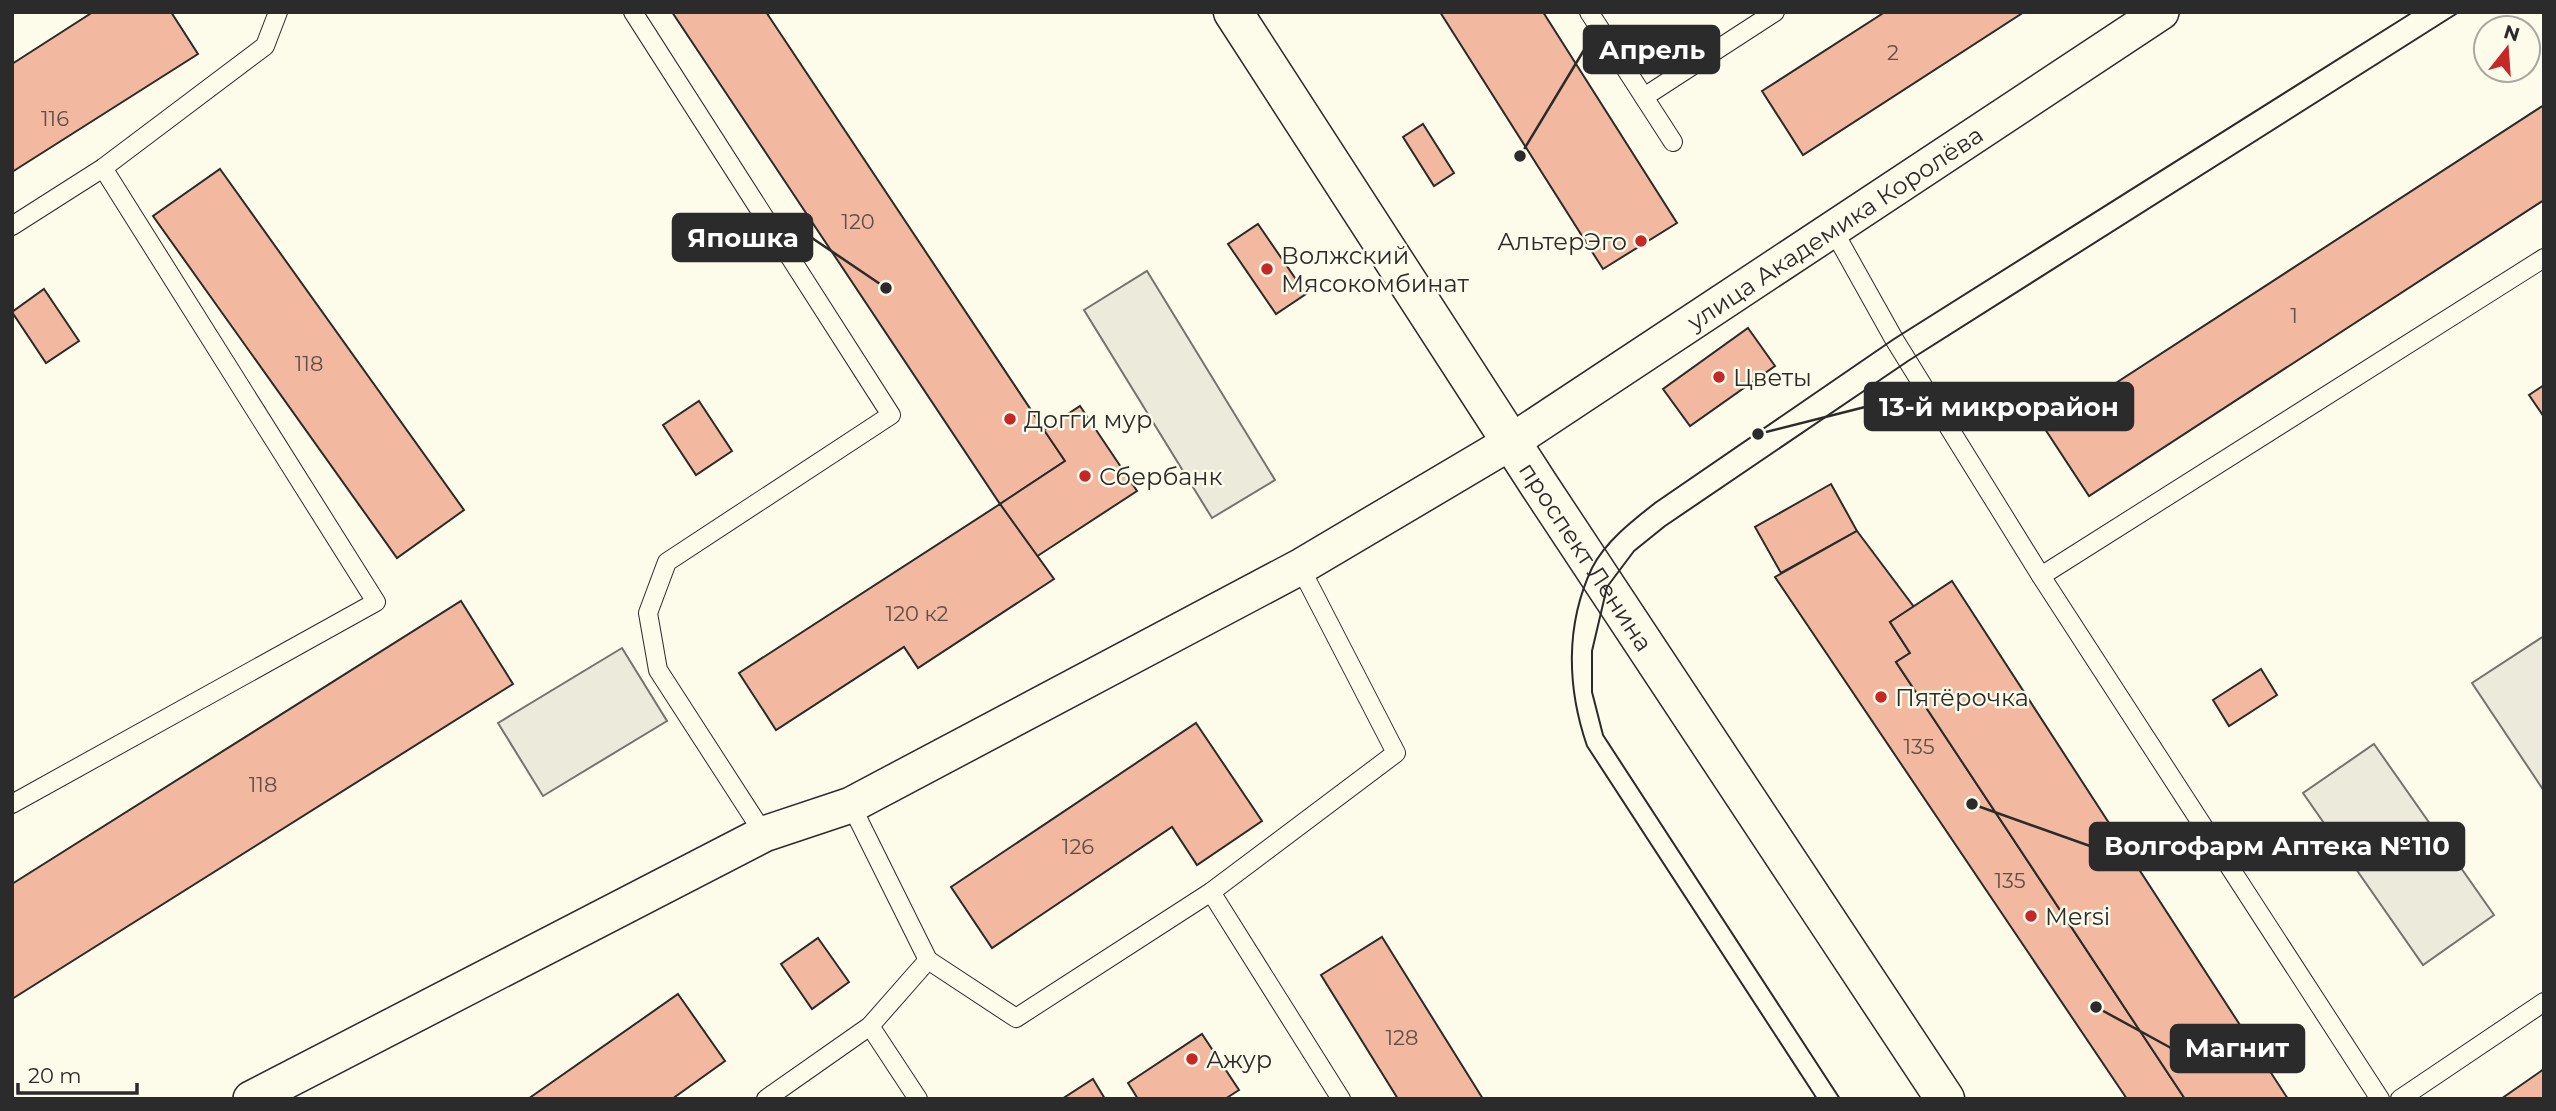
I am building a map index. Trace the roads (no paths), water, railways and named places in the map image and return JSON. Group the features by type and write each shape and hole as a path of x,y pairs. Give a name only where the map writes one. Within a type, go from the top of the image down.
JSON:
{"main road":[{"name":"проспект Ленина","path":"1233,12 1511,442 1945,1099"}],"street":[{"name":"улица Академика Королёва","path":"251,1099 764,834 851,805 1300,567 1511,442 2161,12"}],"lane":[{"path":"12,226 103,167 265,46 278,12"},
{"path":"633,12 891,415 667,562 649,613 659,670 764,834"},
{"path":"1589,12 1673,142"},
{"path":"1644,97 1775,12"},
{"path":"12,804 376,602 103,167"},
{"path":"1832,228 1894,339 2041,576 2380,1099"},
{"path":"2041,576 2544,258"},
{"path":"851,805 928,960 1016,1018 1211,892 1396,753 1300,567"},
{"path":"1211,892 1341,1099"},
{"path":"766,1099 870,1026 928,960"},
{"path":"2400,1099 2544,1002"},
{"path":"870,1026 918,1099"}],"tram line":[{"path":"1817,1099 1587,746 1580,724 1573,679 1573,634 1583,590 1597,558 1628,525 1655,503 1894,339 2413,12"},
{"path":"1840,1099 1603,735 1592,692 1592,651 1607,587 1634,551 1665,526 1908,361 2459,12"}],"place":[{"name":"Апрель","path":"1520,156"},
{"name":"АльтерЭго","path":"1641,241"},
{"name":"Волжский Мясокомбинат","path":"1267,269"},
{"name":"Япошка","path":"886,288"},
{"name":"Цветы","path":"1719,377"},
{"name":"Догги мур","path":"1010,419"},
{"name":"13-й микрорайон","path":"1758,434"},
{"name":"Сбербанк","path":"1085,476"},
{"name":"Пятёрочка","path":"1881,697"},
{"name":"Волгофарм Аптека №110","path":"1972,804"},
{"name":"Mersi","path":"2031,916"},
{"name":"Магнит","path":"2096,1007"},
{"name":"Ажур","path":"1192,1059"}]}
